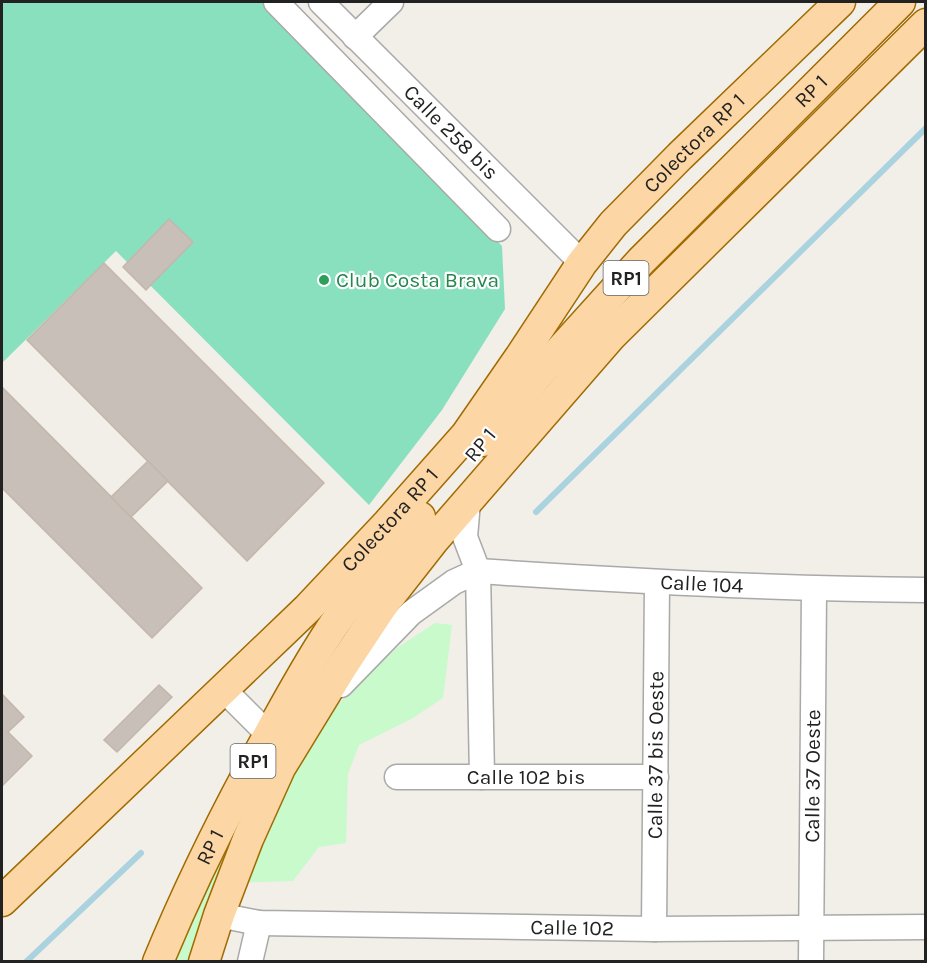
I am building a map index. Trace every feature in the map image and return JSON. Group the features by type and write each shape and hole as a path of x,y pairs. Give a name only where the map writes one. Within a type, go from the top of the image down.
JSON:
{"main road":[{"name":"Colectora RP 1","path":"2,901 315,600 388,523 466,435 582,263 614,224 680,156 840,2"},
{"name":"RP 1","path":"204,962 248,838 280,768 311,661 338,619 372,574 537,376 649,253 900,2"},
{"name":"RP 1","path":"158,962 190,886 239,786 290,734 382,606 612,335 926,24"}],"street":[{"path":"276,2 498,229"},
{"name":"Calle 258 bis","path":"321,2 582,263"},
{"path":"355,37 391,2"},
{"path":"468,502 465,537 478,571 482,777"},
{"name":"Calle 104","path":"290,734 411,613 454,582 478,571 814,590 926,591"},
{"name":"Calle 37 bis Oeste","path":"654,929 657,582"},
{"name":"Calle 37 Oeste","path":"811,962 814,590"},
{"path":"223,689 290,734"},
{"name":"Calle 102 bis","path":"397,777 656,777"},
{"name":"Calle 102","path":"219,915 259,923 654,929 926,927"},
{"path":"250,962 259,923"}],"green space":[{"name":"Club Costa Brava","path":"2,2 263,2 502,246 505,309 442,410 369,505 116,251 2,363"},
{"path":"435,623 452,625 443,698 413,718 359,745 348,774 346,843 319,847 293,881 235,883 291,770 329,713 397,648"},
{"path":"253,783 196,961 170,962"}],"building":[{"path":"169,219 193,242 146,290 123,267"},
{"path":"104,263 324,483 247,561 27,340"},
{"path":"2,387 202,588 152,638 2,488"},
{"path":"148,461 168,481 131,517 111,497"},
{"path":"159,685 172,697 117,752 104,740"},
{"path":"2,694 24,717 8,732 32,756 2,786"}],"waterway":[{"path":"536,512 926,128"},
{"path":"26,962 141,853"}],"place":[{"name":"Club Costa Brava","path":"324,280"}]}
